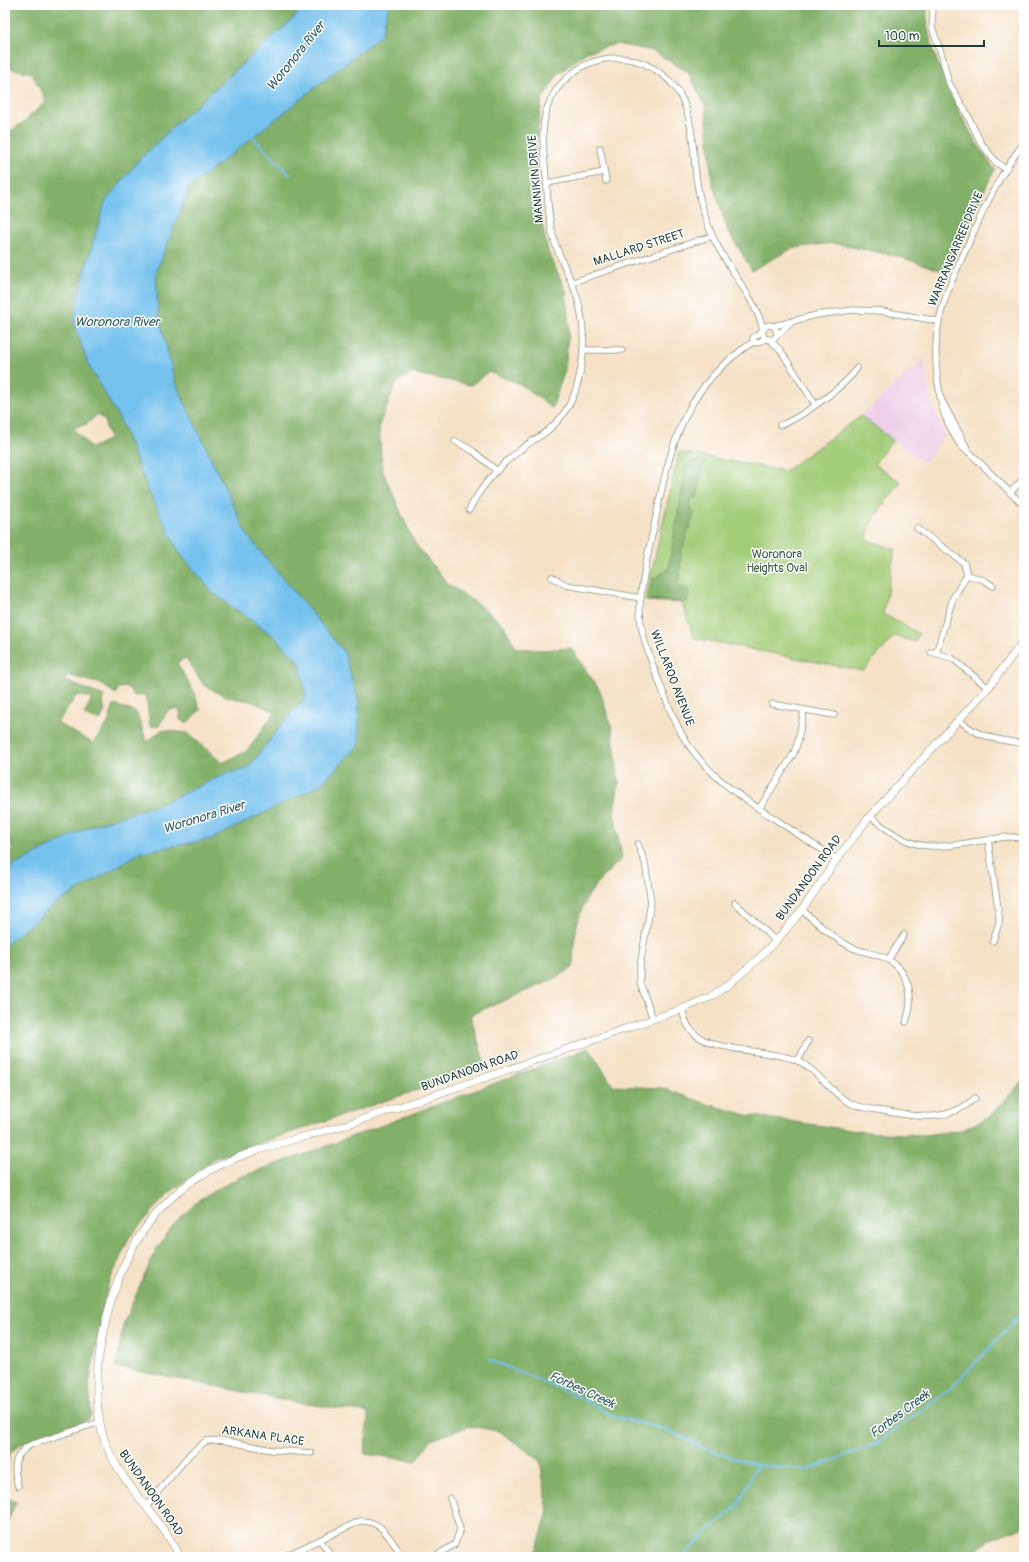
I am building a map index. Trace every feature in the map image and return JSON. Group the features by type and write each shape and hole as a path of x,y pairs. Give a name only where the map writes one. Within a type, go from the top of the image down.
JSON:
{"street":[{"path":"933,5 932,27 950,83 981,143 995,161 1004,169"},
{"name":"MANNIKIN DRIVE","path":"469,510 482,488 497,471 521,449 548,431 564,414 570,404 578,384 583,350 582,319 573,282 553,238 547,183 544,123 549,101 556,90 570,75 587,65 607,59 617,58 638,62 648,66 666,78 678,92 686,107 699,195 712,236 725,261 760,316 772,325"},
{"name":"WARRANGARREE DRIVE","path":"1024,143 1004,169 987,202 952,280 938,321 935,337 934,363 940,397 968,452 1024,506"},
{"path":"600,148 606,182"},
{"path":"547,183 604,172"},
{"name":"MALLARD STREET","path":"573,282 712,236"},
{"path":"815,404 781,351 777,335 772,325 788,321 792,322 828,313 860,310 892,312 938,321"},
{"name":"MANNIKIN DRIVE","path":"760,316 763,337 781,351"},
{"path":"768,340 777,335 792,322"},
{"name":"WILLAROO AVENUE","path":"772,325 762,330 753,338 752,342 725,363 708,382 693,402 676,435 663,481 641,598 640,620 645,641 671,712 680,730 697,756 718,780 759,809 837,859"},
{"name":"WILLAROO AVENUE","path":"752,342 756,343 768,340"},
{"path":"583,350 622,350"},
{"path":"780,425 792,421 848,380 857,368"},
{"path":"455,441 473,451 497,471"},
{"path":"1010,493 1024,478"},
{"path":"917,528 964,563 968,575"},
{"path":"968,575 984,580 993,586"},
{"path":"968,575 953,598 933,653 952,658 988,688"},
{"path":"552,577 566,585 641,598"},
{"name":"BUNDANOON ROAD","path":"180,1557 174,1545 116,1465 106,1445 100,1422 97,1390 98,1362 115,1285 128,1256 143,1230 159,1210 185,1186 214,1167 245,1153 349,1123 682,1009 710,997 728,985 757,960 776,940 802,910 837,859 870,816 988,688 1024,640"},
{"path":"772,704 834,715"},
{"path":"759,809 794,753 804,710"},
{"path":"959,720 971,730 982,736 1024,744"},
{"path":"870,816 897,837 919,845 944,846 1011,837 1024,839"},
{"path":"988,840 999,915 999,923 993,941"},
{"path":"638,844 645,863 651,902 640,966 640,983 652,1019"},
{"path":"735,903 776,940"},
{"path":"802,910 842,942 861,952 888,960 902,972 909,987 911,998 910,1010 906,1022"},
{"path":"888,960 904,935"},
{"path":"682,1009 691,1031 702,1039 719,1045 783,1056 798,1061 844,1099 864,1108 905,1115 928,1117 955,1112 975,1098"},
{"path":"798,1061 808,1041"},
{"path":"18,1486 14,1466 22,1451 30,1445 100,1422"},
{"name":"ARKANA PLACE","path":"146,1506 190,1454 206,1441 221,1440 272,1450 311,1453"},
{"path":"434,1557 455,1544 460,1529 450,1498"},
{"path":"283,1557 360,1521 372,1521 382,1529 403,1557"},
{"path":"320,1540 332,1557"}],"shaded area":[{"path":"924,358 930,398 945,436 924,463 861,416"}],"green space":[{"path":"5,5 302,5 294,18 179,121 139,160 74,323 88,364 120,420 149,492 213,593 275,637 300,664 306,697 279,728 247,769 226,773 161,804 93,825 5,870 5,859 13,850 11,847 5,849 5,135 24,122 46,101 32,73 5,67","holes":["98,414 105,421 110,439 91,448 73,428 87,424","186,658 204,685 226,697 251,701 275,712 247,751 222,763 188,733 162,730 147,742 136,712 114,705 108,723 93,743 57,723 77,695 92,698 84,715 100,721 105,710 103,705 104,696 65,681 67,675 101,684 116,694 118,688 128,687 134,696 146,695 150,726 159,726 168,710 180,709 180,720 187,723 200,710 194,692 177,663"]},
{"path":"389,5 928,5 927,21 931,42 938,65 973,137 995,169 944,271 897,256 833,243 793,248 752,270 728,231 712,182 706,107 688,72 653,51 616,44 587,52 558,74 542,99 536,140 536,165 540,213 548,252 566,291 569,327 565,370 552,408 520,384 488,372 471,385 411,373 396,384 379,425 382,470 415,544 448,584 503,624 516,648 541,650 571,648 600,691 612,728 619,782 614,812 622,859 598,883 589,895 583,907 575,934 573,968 550,981 470,1015 486,1067 215,1158 168,1194 129,1238 108,1285 89,1384 91,1414 88,1420 19,1445 9,1455 5,1486 5,945 54,905 141,852 212,839 320,785 344,652 247,535 175,382 158,313 156,273 188,188 381,35"},
{"name":"Woronora Heights Oval","path":"861,416 893,440 874,464 901,482 875,517 868,532 867,540 895,549 883,614 919,634 915,642 895,636 863,671 694,638 682,603 645,601 679,452 785,471"},
{"path":"701,460 706,463 702,469 697,497 691,499 690,504 694,514 681,552 680,578 677,584 689,591 687,602 648,600 653,579 670,568 669,566 686,466 693,461"},
{"path":"589,1048 613,1086 662,1088 707,1104 747,1115 863,1132 925,1135 962,1130 989,1117 1024,1080 1024,1526 991,1539 967,1557 529,1557 537,1549 548,1511 540,1460 499,1431 469,1426 431,1440 416,1461 365,1454 368,1413 295,1402 116,1367 124,1322 156,1250 173,1225 195,1204 212,1192 240,1177"},
{"path":"5,1497 16,1502 5,1528"}],"water":[{"name":"Woronora River","path":"302,5 389,5 381,35 189,188 156,273 158,313 175,382 247,535 344,652 359,704 359,745 320,785 212,839 141,852 54,905 5,945 5,870 93,825 161,804 227,773 247,769 279,728 306,697 300,663 275,637 213,593 179,552 149,492 120,420 88,364 74,323 79,292 105,202 139,160 179,121 294,18"}],"waterway":[{"path":"253,137 290,175"},
{"name":"Forbes Creek","path":"490,1360 571,1393 613,1416 664,1429 706,1449 757,1465 807,1470 874,1445 951,1388 1024,1312"},
{"name":"Forbes Creek","path":"683,1557 706,1533 738,1505 757,1465"}]}
